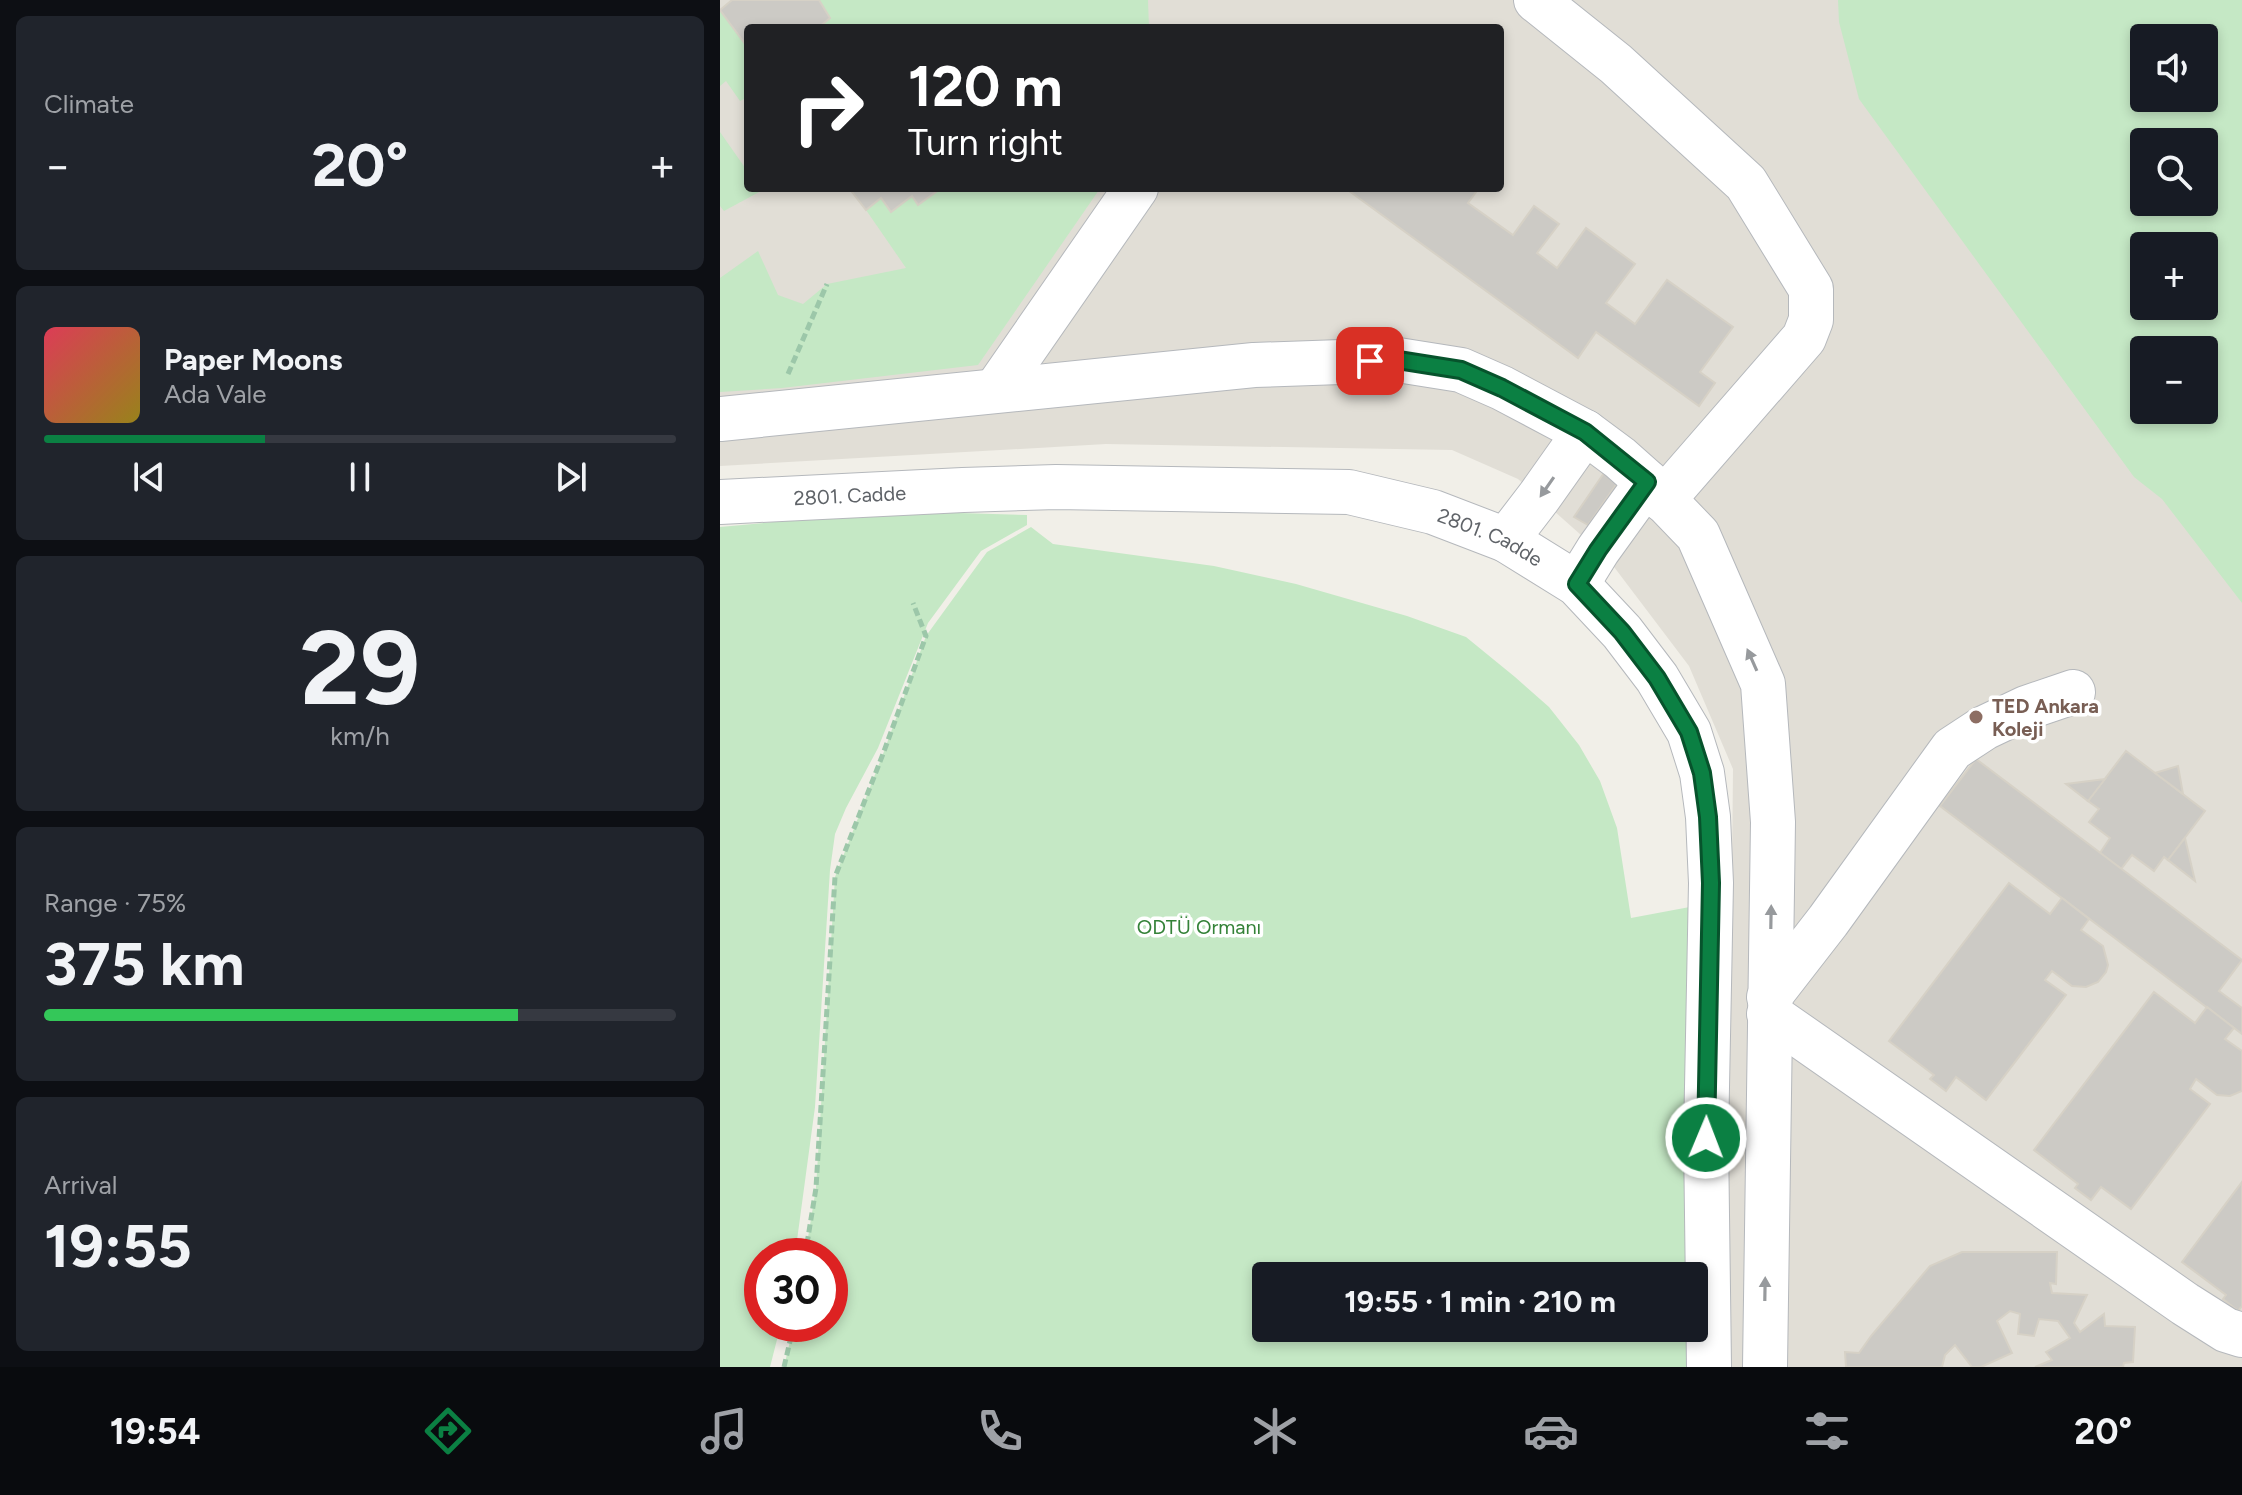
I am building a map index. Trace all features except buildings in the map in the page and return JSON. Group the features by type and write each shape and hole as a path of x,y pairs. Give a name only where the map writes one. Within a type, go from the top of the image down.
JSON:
{"street":[{"path":"1536,0 1616,64 1746,183 1811,289 1811,320 1804,338 1598,550 1577,584"},
{"path":"996,390 1133,192"},
{"path":"720,419 1254,365 1398,360 1461,370 1502,388 1585,432 1655,491 1698,535 1763,684 1773,822 1765,1367"},
{"path":"1506,540 1585,432"},
{"name":"2801. Cadde","path":"720,502 1056,487 1349,492 1433,512 1506,540 1577,584 1622,632 1657,678 1689,732 1702,773 1711,883 1706,1138 1709,1367"},
{"path":"1769,1005 1952,749 1984,728 2026,708 2073,692"},
{"path":"1769,1005 2185,1304 2226,1330 2242,1335"}],"path":[{"path":"769,414 827,284"},
{"path":"808,1238 816,1188 835,877 926,636 913,603"},
{"path":"784,1367 790,1342"}],"shaded area":[{"name":"TED Ankara Koleji","path":"720,0 2242,0 2242,1367 1727,1367 1733,769 1689,666 1608,559 1518,479 1452,450 1106,444 720,466"}],"green space":[{"path":"819,0 1148,0 1149,24 823,24 830,18"},
{"path":"1838,0 2242,0 2242,603 2162,499 2134,477 1859,99 1839,22"},
{"path":"720,10 744,43 744,99 740,101 726,81 720,86"},
{"path":"720,132 744,166 744,192 759,192 724,211 720,206"},
{"path":"934,192 1098,192 978,365 782,388 720,392 720,278 758,251 778,295 803,304 827,284 906,268 866,210 881,198 891,212 912,196 918,205"},
{"path":"892,511 1027,515 1027,525 981,551 928,623 878,748 835,834 815,1107 797,1238 744,1238 744,1342 776,1342 770,1367 720,1367 720,527"},
{"name":"ODTÜ Ormanı","path":"1031,527 1053,544 1214,566 1296,584 1407,616 1466,637 1549,707 1579,745 1600,781 1617,828 1631,918 1711,903 1709,1367 784,1367 790,1342 848,1342 848,1238 808,1238 816,1188 835,877 926,636 987,552"}],"place":[{"name":"TED Ankara Koleji","path":"1976,717"}],"route":[{"path":"1370,361 1398,360 1461,370 1585,432 1647,482 1577,584 1622,632 1657,678 1689,732 1702,773 1711,883 1706,1138"}]}
